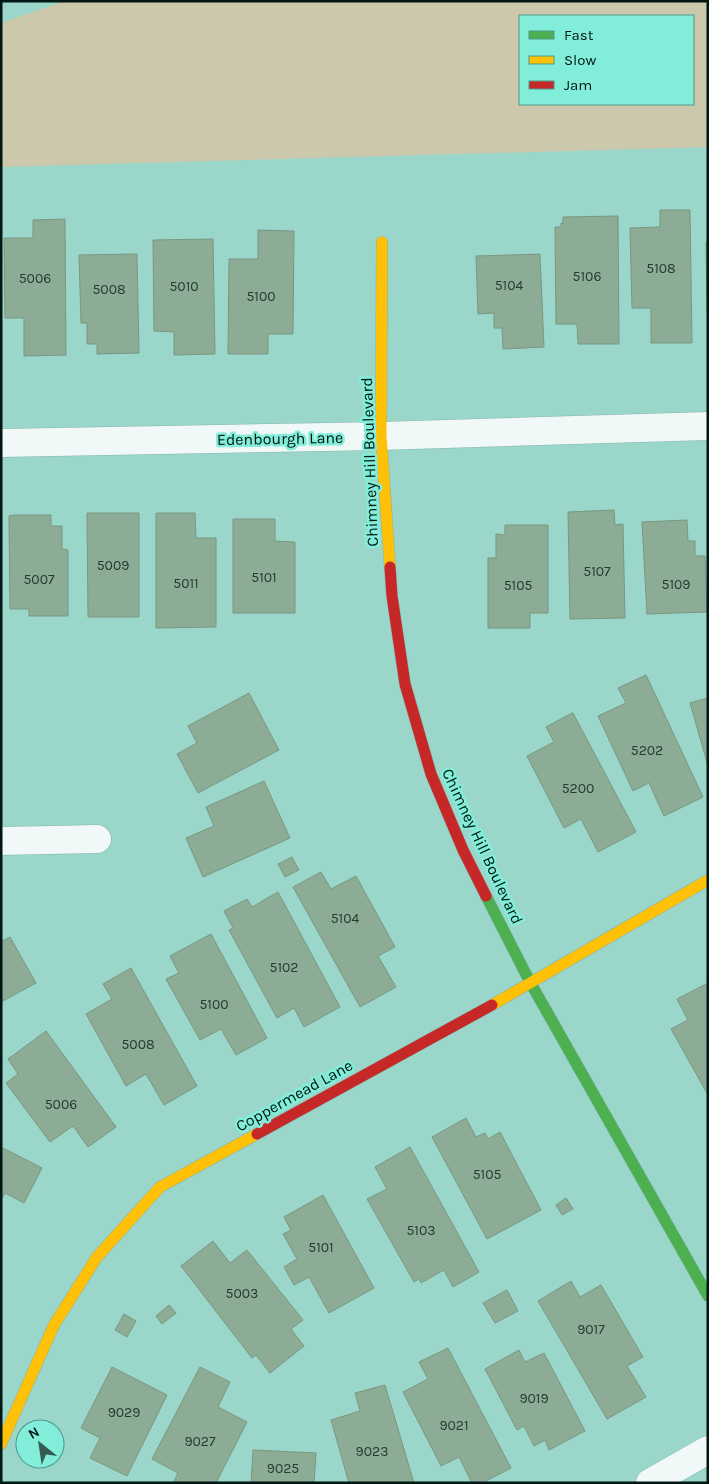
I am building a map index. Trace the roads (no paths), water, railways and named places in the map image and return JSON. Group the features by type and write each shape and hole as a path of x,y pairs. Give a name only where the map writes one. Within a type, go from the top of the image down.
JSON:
{"street":[{"name":"Chimney Hill Boulevard","path":"382,242 381,436 392,596 405,684 435,783 463,850 530,982 708,1296"},
{"name":"Edenbourgh Lane","path":"1,443 381,436 708,426"},
{"path":"1,841 97,839"},
{"name":"Coppermead Lane","path":"1,1444 54,1325 97,1257 160,1187 485,1009 708,880"},
{"path":"650,1483 708,1450"}]}
